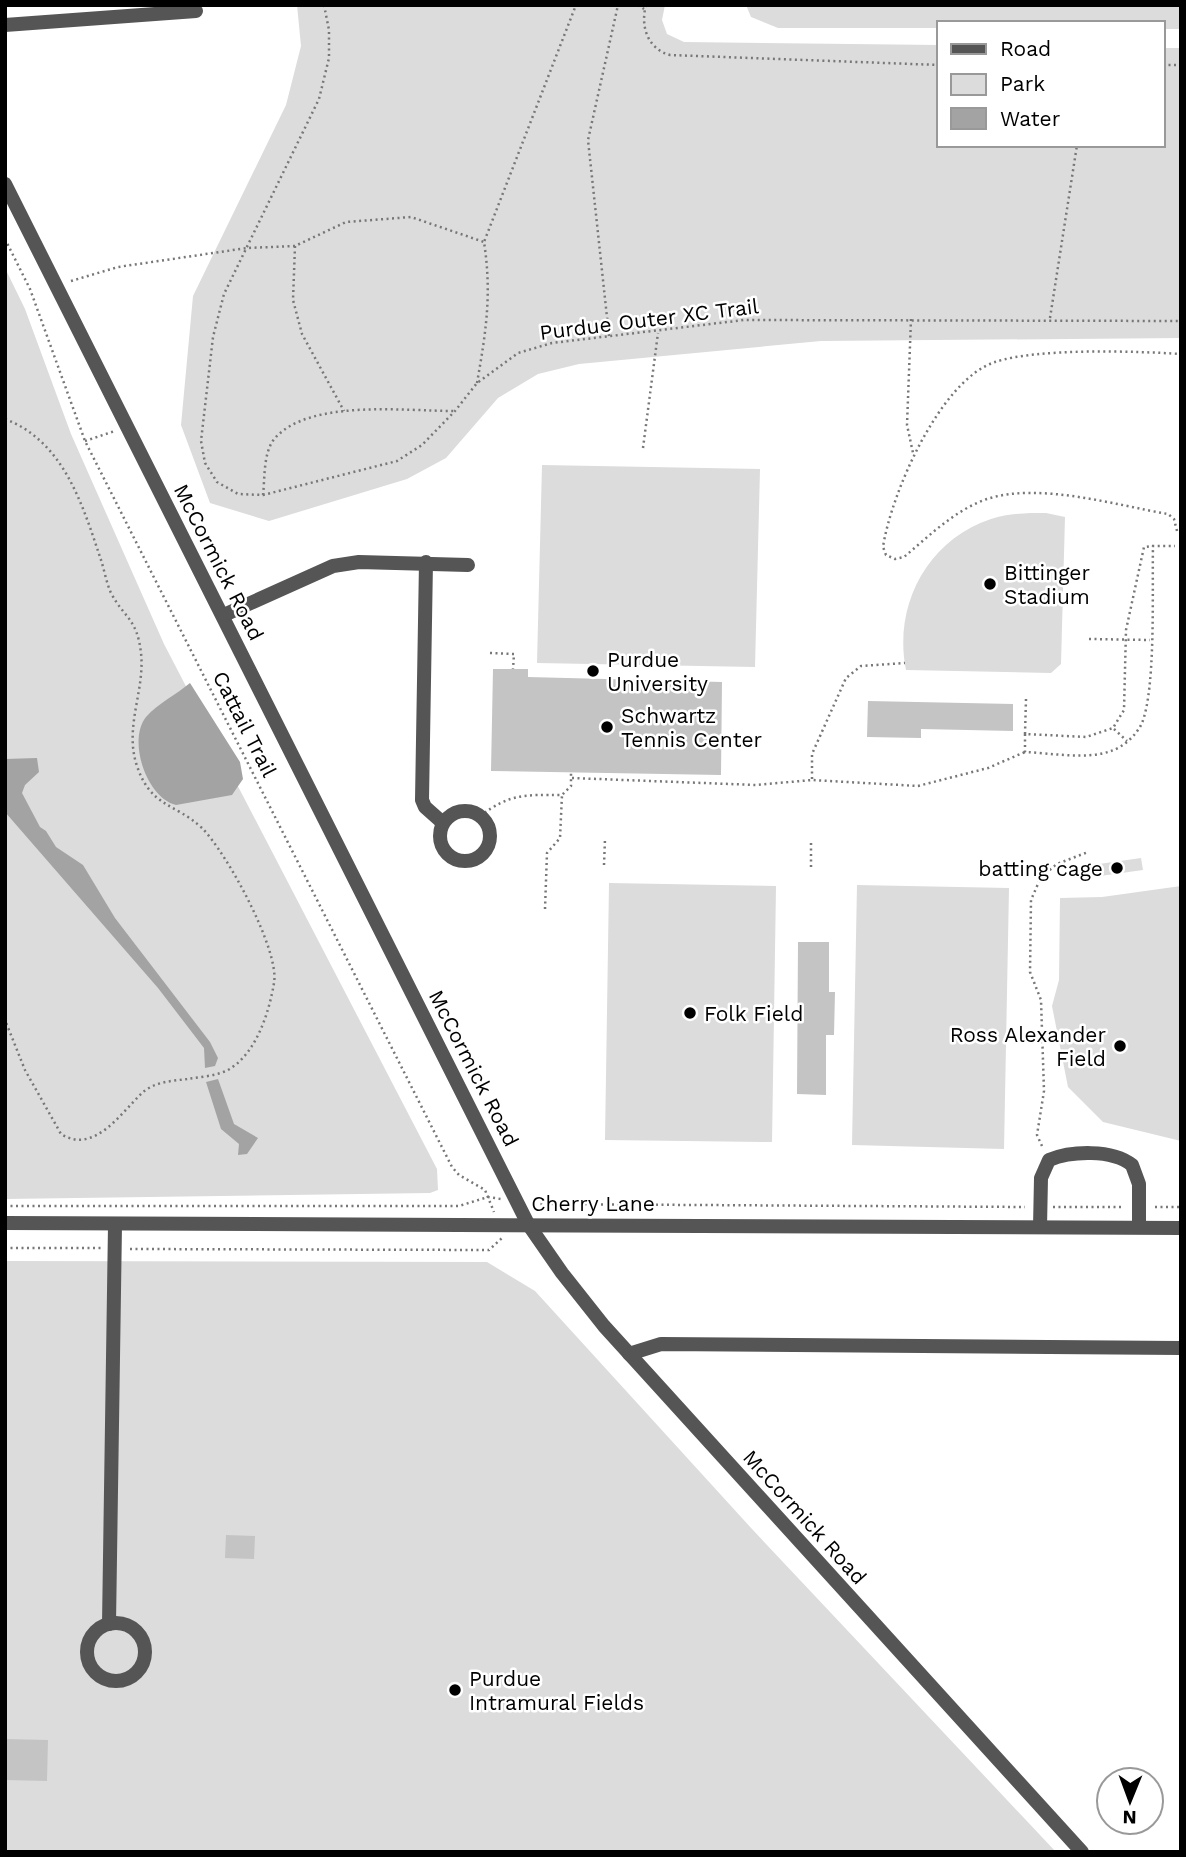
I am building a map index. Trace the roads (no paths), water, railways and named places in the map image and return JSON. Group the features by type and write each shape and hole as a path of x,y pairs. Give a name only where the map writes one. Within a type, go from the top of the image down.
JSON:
{"street":[{"path":"5,25 117,11 195,11"},
{"name":"McCormick Road","path":"5,184 528,1224 562,1273 629,1354 1082,1852"},
{"path":"223,615 333,565 359,562 468,565"},
{"path":"426,562 422,800 425,807 443,823"},
{"path":"456,812 472,812 480,816 489,829 489,846 484,853 470,861 453,859 446,854 439,839 443,823 456,812"},
{"path":"1040,1227 1041,1178 1049,1160 1075,1154 1125,1159 1138,1175 1139,1227"},
{"name":"Cherry Lane","path":"5,1223 1181,1228"},
{"path":"109,1624 115,1225"},
{"path":"629,1354 661,1344 1181,1348"},
{"path":"109,1624 128,1625 142,1638 145,1647 142,1666 128,1679 109,1681 93,1671 88,1662 88,1643 92,1634 109,1624"}],"water":[{"path":"190,683 240,762 243,779 232,795 176,805 156,792 149,780 139,754 139,740 146,717"},
{"path":"37,758 39,772 25,785 22,793 40,827 46,831 56,847 83,865 115,918 210,1042 218,1058 215,1066 205,1068 204,1048 158,988 5,812 5,759"},
{"path":"218,1079 234,1124 258,1138 247,1154 238,1155 239,1144 221,1129 206,1082"}],"place":[{"name":"Bittinger Stadium","path":"990,584"},
{"name":"Purdue University","path":"593,671"},
{"name":"Schwartz Tennis Center","path":"607,727"},
{"name":"batting cage","path":"1117,868"},
{"name":"Folk Field","path":"690,1013"},
{"name":"Ross Alexander Field","path":"1120,1046"},
{"name":"Purdue Intramural Fields","path":"455,1690"}]}
